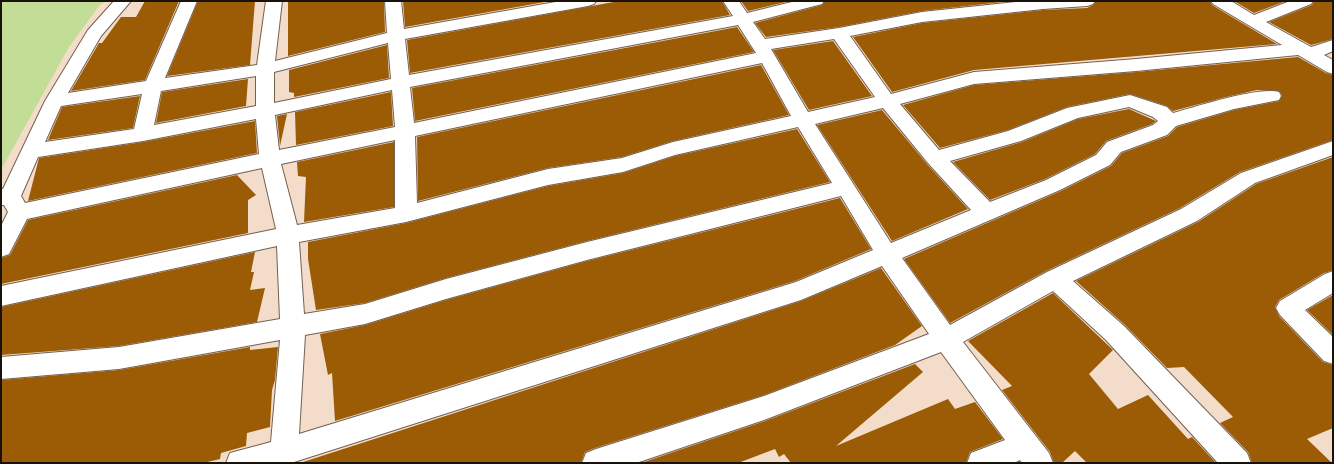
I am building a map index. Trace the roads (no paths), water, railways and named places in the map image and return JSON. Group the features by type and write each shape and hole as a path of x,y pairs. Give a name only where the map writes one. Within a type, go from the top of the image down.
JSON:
{"street":[{"path":"1,248 10,201 54,101 94,34 123,1"},
{"path":"143,134 153,85 189,1"},
{"path":"274,1 265,69 265,111 270,159 288,235 293,328 284,452"},
{"path":"393,1 399,82 405,132 406,214"},
{"path":"54,101 265,69 395,36 588,1"},
{"path":"731,1 744,19 804,121 887,255 946,339 1032,454 981,463"},
{"path":"32,151 143,134 265,111 399,82 744,19 816,1"},
{"path":"10,201 270,159 405,132 641,82 839,33 922,17 1086,1"},
{"path":"1219,1 1333,68"},
{"path":"1253,21 1305,1"},
{"path":"839,33 887,101 935,158 986,212"},
{"path":"1,296 288,235 406,214 548,177 623,165 673,149 804,121 974,78 1306,52 1333,45"},
{"path":"240,463 284,452 801,290 1053,185 1103,160 1114,147 1160,130 1169,121 1234,103 1272,96"},
{"path":"935,158 1014,136 1074,113 1130,101 1160,112 1169,121"},
{"path":"596,463 764,408 946,339 1055,279 1189,215 1248,178 1333,148"},
{"path":"1,368 119,358 293,328 364,314 446,289 586,251 846,187"},
{"path":"1055,279 1115,333 1237,463"},
{"path":"1333,281 1288,308 1333,353"}]}
